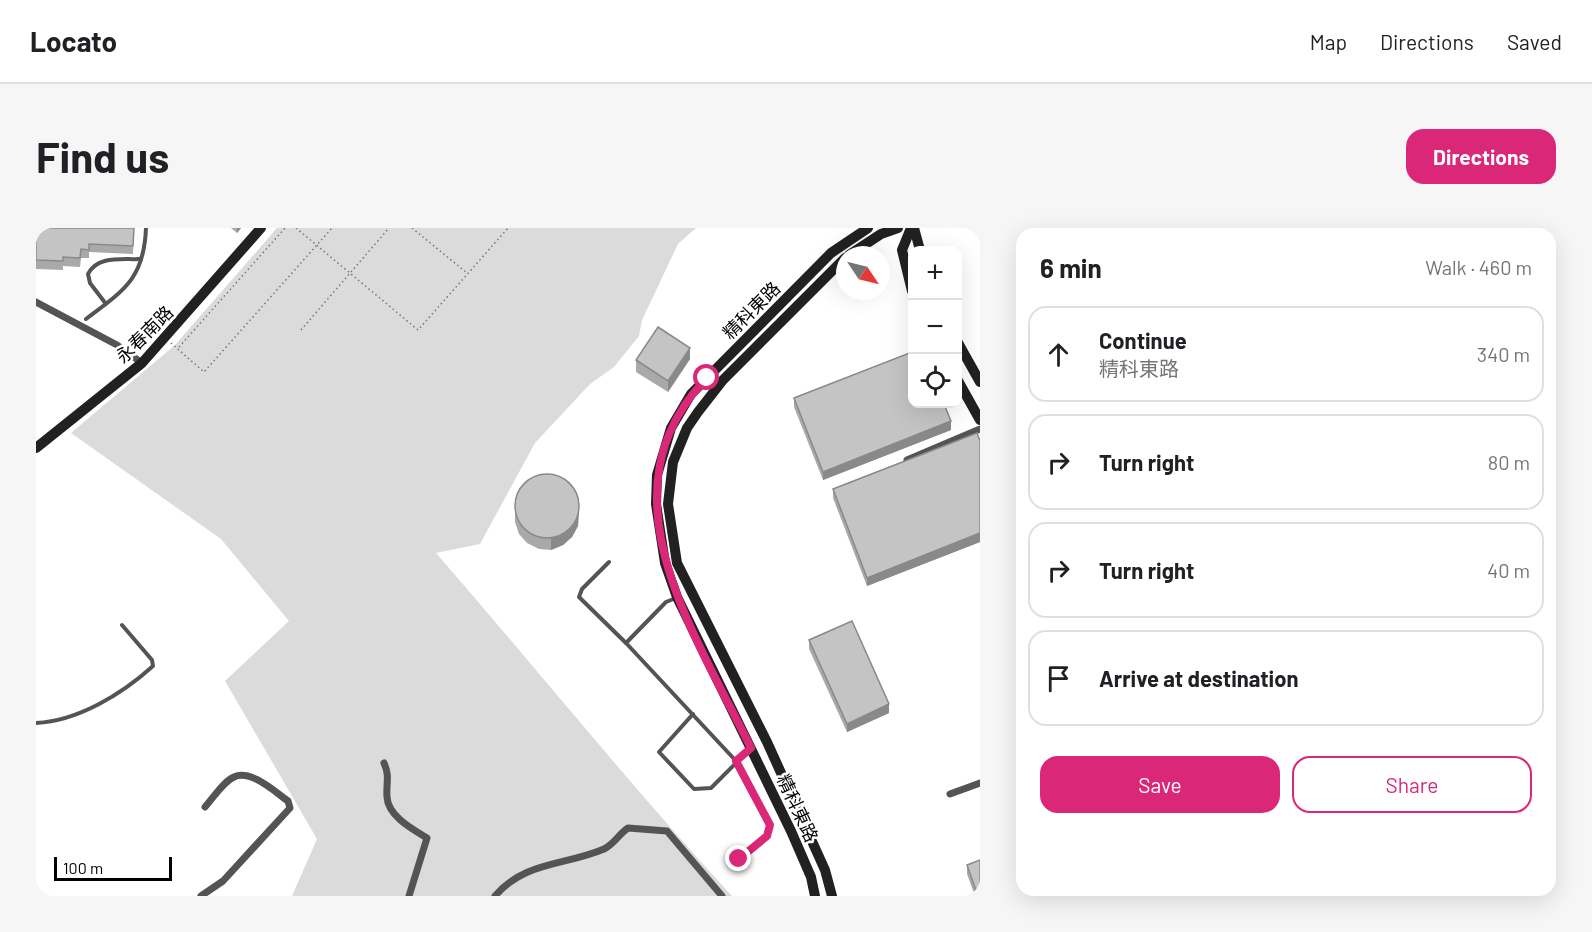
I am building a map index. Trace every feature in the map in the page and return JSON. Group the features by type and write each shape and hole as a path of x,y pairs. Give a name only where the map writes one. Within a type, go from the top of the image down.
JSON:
{"street":[{"name":"永春南路","path":"36,448 142,363 261,228"},
{"name":"精科東路","path":"817,896 807,867 677,597 665,563 656,504 657,475 671,428 691,394 831,252 868,228"},
{"path":"863,246 881,234 898,228"},
{"path":"912,228 919,246"},
{"path":"908,275 902,250 912,228"},
{"name":"精科東路","path":"831,894 825,870 767,742 677,563 668,504 673,462 687,428 698,412 723,381 836,267"},
{"path":"36,302 117,345 142,363"},
{"path":"962,350 980,382"},
{"path":"962,388 980,420"},
{"path":"898,464 980,429"},
{"path":"384,763 389,777 387,799 390,807 399,818 427,838 409,896"},
{"path":"201,896 223,881 290,808 288,801 261,782 240,775 232,778 205,807"},
{"path":"950,794 980,783"},
{"path":"495,896 515,876 530,869 549,866 605,849 628,828 667,831 722,896"},
{"path":"817,896 831,894"}],"lane":[{"path":"86,319 135,277 145,252 146,228"},
{"path":"106,304 90,283 88,274 92,266 100,261 141,259"},
{"path":"609,562 582,589 579,597 626,643 736,761 770,825 767,836 739,859"},
{"path":"626,643 666,602 677,597"},
{"path":"36,723 51,722 76,715 129,686 153,666 152,660 122,625"},
{"path":"693,714 659,752 694,789 711,788 751,748"}],"path":[{"path":"178,348 285,228"},
{"path":"296,228 418,330 508,228"},
{"path":"165,339 204,372 332,228"},
{"path":"301,330 389,228"},
{"path":"412,228 467,273"}],"shaded area":[{"path":"277,228 696,228 678,244 642,320 639,336 614,367 590,384 535,443 480,544 436,553 620,769 732,896 292,896 317,839 225,681 289,621 221,539 71,433 175,345"}],"building":[{"path":"36,228 134,228 133,246 89,244 89,250 81,249 80,258 63,257 63,261 36,260"},
{"path":"658,327 690,348 668,381 636,360"},
{"path":"908,354 908,408 946,408 951,421 823,472 794,398"},
{"path":"977,433 980,441 980,533 867,578 833,489"},
{"path":"547,474 565,479 570,483 574,488 579,506 574,524 570,529 565,533 547,538 529,533 524,529 520,524 515,506 520,488 524,483 529,479"},
{"path":"852,621 889,704 847,724 809,640"},
{"path":"980,860 980,896 978,896 967,865"}],"route":[{"path":"707,378 691,394 671,428 657,475 656,504 665,563 677,597 751,748 736,761 770,825 767,836 739,859"}]}
